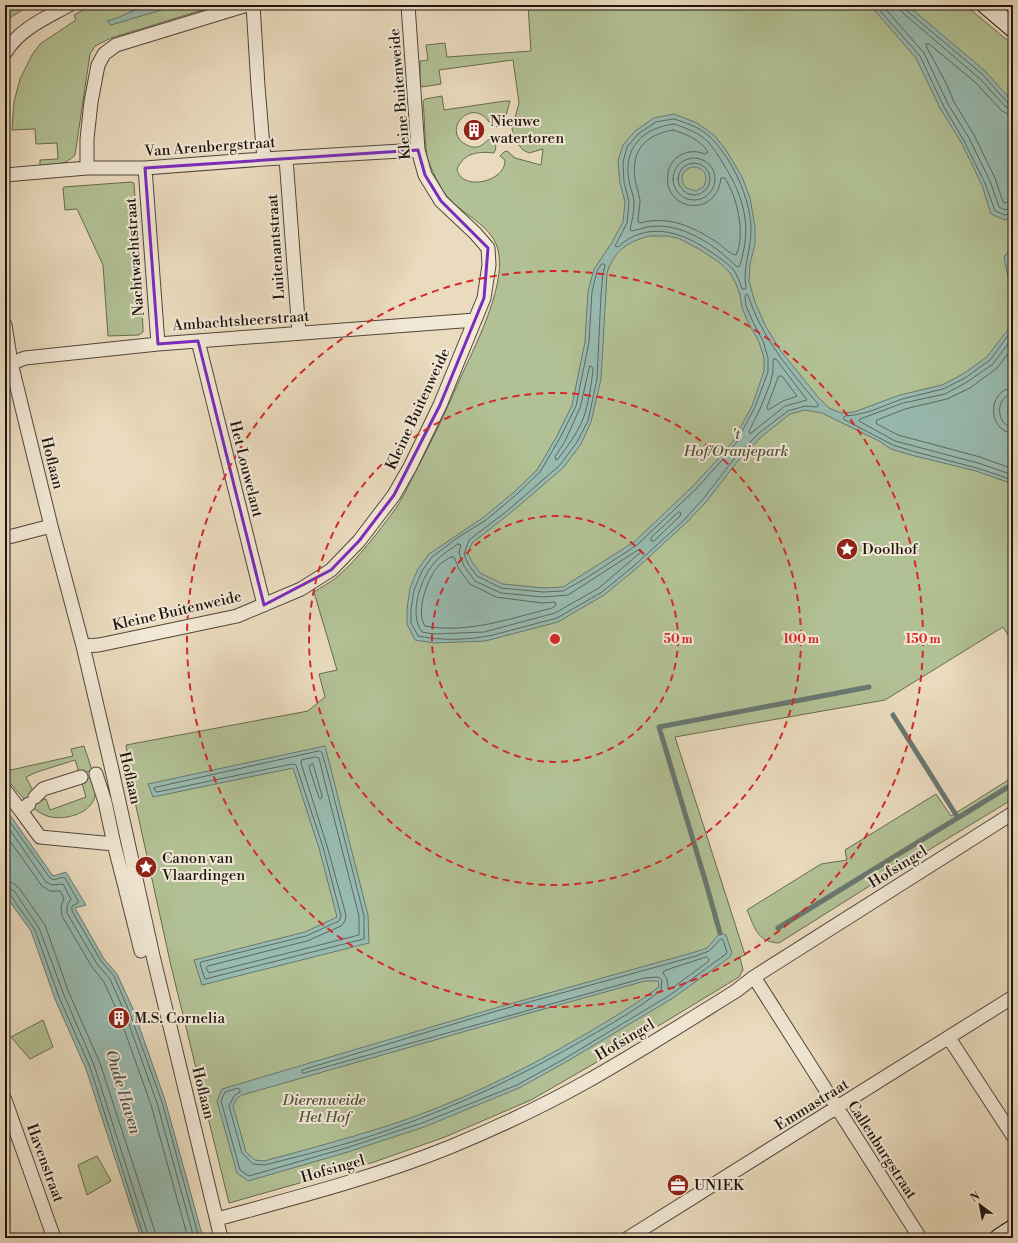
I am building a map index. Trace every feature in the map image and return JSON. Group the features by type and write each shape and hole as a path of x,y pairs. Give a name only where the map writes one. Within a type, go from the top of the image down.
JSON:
{"main road":[{"path":"986,5 1013,28"},
{"path":"999,1238 1013,1229"}],"street":[{"path":"5,53 17,38 32,26 69,5"},
{"path":"87,168 87,139 91,102 98,65 104,54 116,45 247,5"},
{"path":"253,5 264,159"},
{"name":"Kleine Buitenweide","path":"83,646 237,616 300,589 331,570 359,541 390,500 410,467 440,405 484,298 489,265 488,248 475,232 441,201 425,175 418,150 408,5"},
{"name":"Van Arenbergstraat","path":"5,175 87,168 145,168 418,150"},
{"name":"Luitenantstraat","path":"286,158 299,333"},
{"name":"Nachtwachtstraat","path":"145,168 158,344"},
{"name":"Ambachtsheerstraat","path":"8,364 25,358 158,344 475,320"},
{"name":"Hoflaan","path":"5,325 8,364 83,646 114,777 153,956 221,1238"},
{"name":"Het Louwelant","path":"198,341 264,605"},
{"path":"5,538 51,526"},
{"path":"28,804 43,789 90,775 105,802 114,844 128,886 141,951"},
{"path":"5,790 28,804 40,837 114,844"},
{"name":"Hofsingel","path":"217,1219 370,1175 450,1147 527,1113 583,1084 621,1062 736,991 754,977 1013,813"},
{"name":"Callenburgstraat","path":"754,977 920,1238"},
{"name":"Emmastraat","path":"628,1238 1013,997"},
{"path":"949,1038 1013,1136"},
{"name":"Havenstraat","path":"5,1100 54,1238"}],"highlighted area":[{"path":"418,150 425,175 441,201 488,248 484,298 440,405 394,495 359,541 331,570 264,605 198,341 158,344 145,168"}],"green space":[{"path":"5,5 30,5 5,21"},
{"path":"93,5 219,5 111,38 95,46 90,54 75,155 63,163 40,166 40,160 58,159 57,143 36,144 35,129 12,130 14,102 20,79 32,55 40,44 76,20 74,15"},
{"name":"'t Hof/Oranjepark","path":"528,5 965,5 1013,45 1013,643 1003,627 885,700 675,737 745,955 740,957 743,970 739,977 635,1040 531,1100 445,1137 374,1162 229,1203 171,966 132,788 126,745 308,711 325,697 319,674 337,670 314,592 334,579 353,562 401,500 437,429 472,352 486,319 497,285 499,255 496,244 491,235 476,220 450,200 443,191 434,174 427,156 423,101 425,99 442,96 444,110 510,101 504,120 496,127 494,120 489,122 483,115 476,113 463,117 458,122 456,129 457,136 465,144 471,147 477,147 493,138 496,145 494,153 482,152 472,154 463,159 457,169 460,176 466,180 474,182 491,179 503,168 505,160 500,156 507,151 515,158 541,165 543,149 529,153 523,150 514,139 512,129 519,103 513,60 439,70 441,84 422,87 420,84 420,61 428,60 426,45 445,43 447,57 531,51"},
{"path":"134,183 143,332 139,335 108,336 103,265 77,209 65,210 63,189 64,187"},
{"path":"84,746 92,770 80,775 75,760 26,777 34,793 26,801 5,776 5,765 11,770 73,756 71,749"},
{"path":"93,777 95,797 91,805 80,813 67,817 53,817 43,814 31,806 36,802 46,799 50,810 86,797 81,780"},
{"path":"1013,777 1013,799 779,943 766,940 761,937 755,928 747,910 821,864 847,860 845,850 936,794 951,816"},
{"path":"43,1020 53,1047 30,1059 11,1037"},
{"path":"97,1156 111,1181 87,1195 78,1165"}],"water":[{"path":"146,5 178,5 111,25 107,21 117,18"},
{"path":"870,5 907,5 985,71 1013,102 1013,216 1005,220 991,214 982,185 961,142 940,108 916,58"},
{"path":"674,114 697,123 714,135 726,150 742,177 750,198 755,227 755,244 750,264 749,281 755,302 765,325 780,350 818,397 829,408 841,413 854,412 900,395 942,385 963,374 987,357 1010,327 1013,318 1013,402 1009,406 1008,413 1013,419 1013,484 976,471 891,449 879,441 822,413 805,410 790,414 761,437 737,462 706,502 687,522 637,568 604,595 558,622 485,641 434,643 415,640 407,624 407,609 410,588 418,569 429,554 484,517 537,470 557,436 572,405 585,342 588,291 594,269 611,244 623,222 625,202 620,183 618,161 623,145 635,131 654,118","holes":["692,167 702,170 706,176 704,186 696,191 686,188 682,178 686,170","649,236 667,236 678,238 719,262 730,273 740,295 742,308 759,342 764,358 764,371 752,406 733,441 720,457 692,487 634,542 563,587 543,588 503,584 480,573 472,562 468,553 472,543 563,468 581,444 591,422 601,379 607,273 613,259 622,248 634,241"]},
{"path":"1010,252 1013,260 1013,299 1004,258 1006,254"},
{"path":"325,746 368,915 369,943 202,985 194,960 305,932 337,917 319,848 293,768 153,797 148,784"},
{"name":"Oude Haven","path":"5,808 53,876 66,872 86,905 75,908 104,959 117,974 133,1009 165,1100 203,1238 141,1238 86,1069 55,999 31,931 5,895"},
{"path":"720,933 726,935 732,953 730,957 673,998 566,1062 519,1088 424,1127 348,1152 248,1181 237,1173 217,1101 222,1089 499,1007 707,948","holes":["645,981 658,981 659,987 611,1019 535,1062 438,1108 372,1131 264,1161 255,1160 246,1152 233,1106 237,1098 242,1095"]}],"waterway":[{"path":"720,933 659,727 869,687"},
{"path":"893,715 958,818"},
{"path":"778,928 1013,784"}],"place":[{"name":"Nieuwe watertoren","path":"474,130"},
{"name":"Doolhof","path":"847,549"},
{"name":"Canon van Vlaardingen","path":"146,867"},
{"name":"M.S. Cornelia","path":"119,1018"},
{"name":"UN1EK","path":"678,1185"}],"park label":[{"name":"Dierenweide Het Hof","path":"324,1108"}]}
